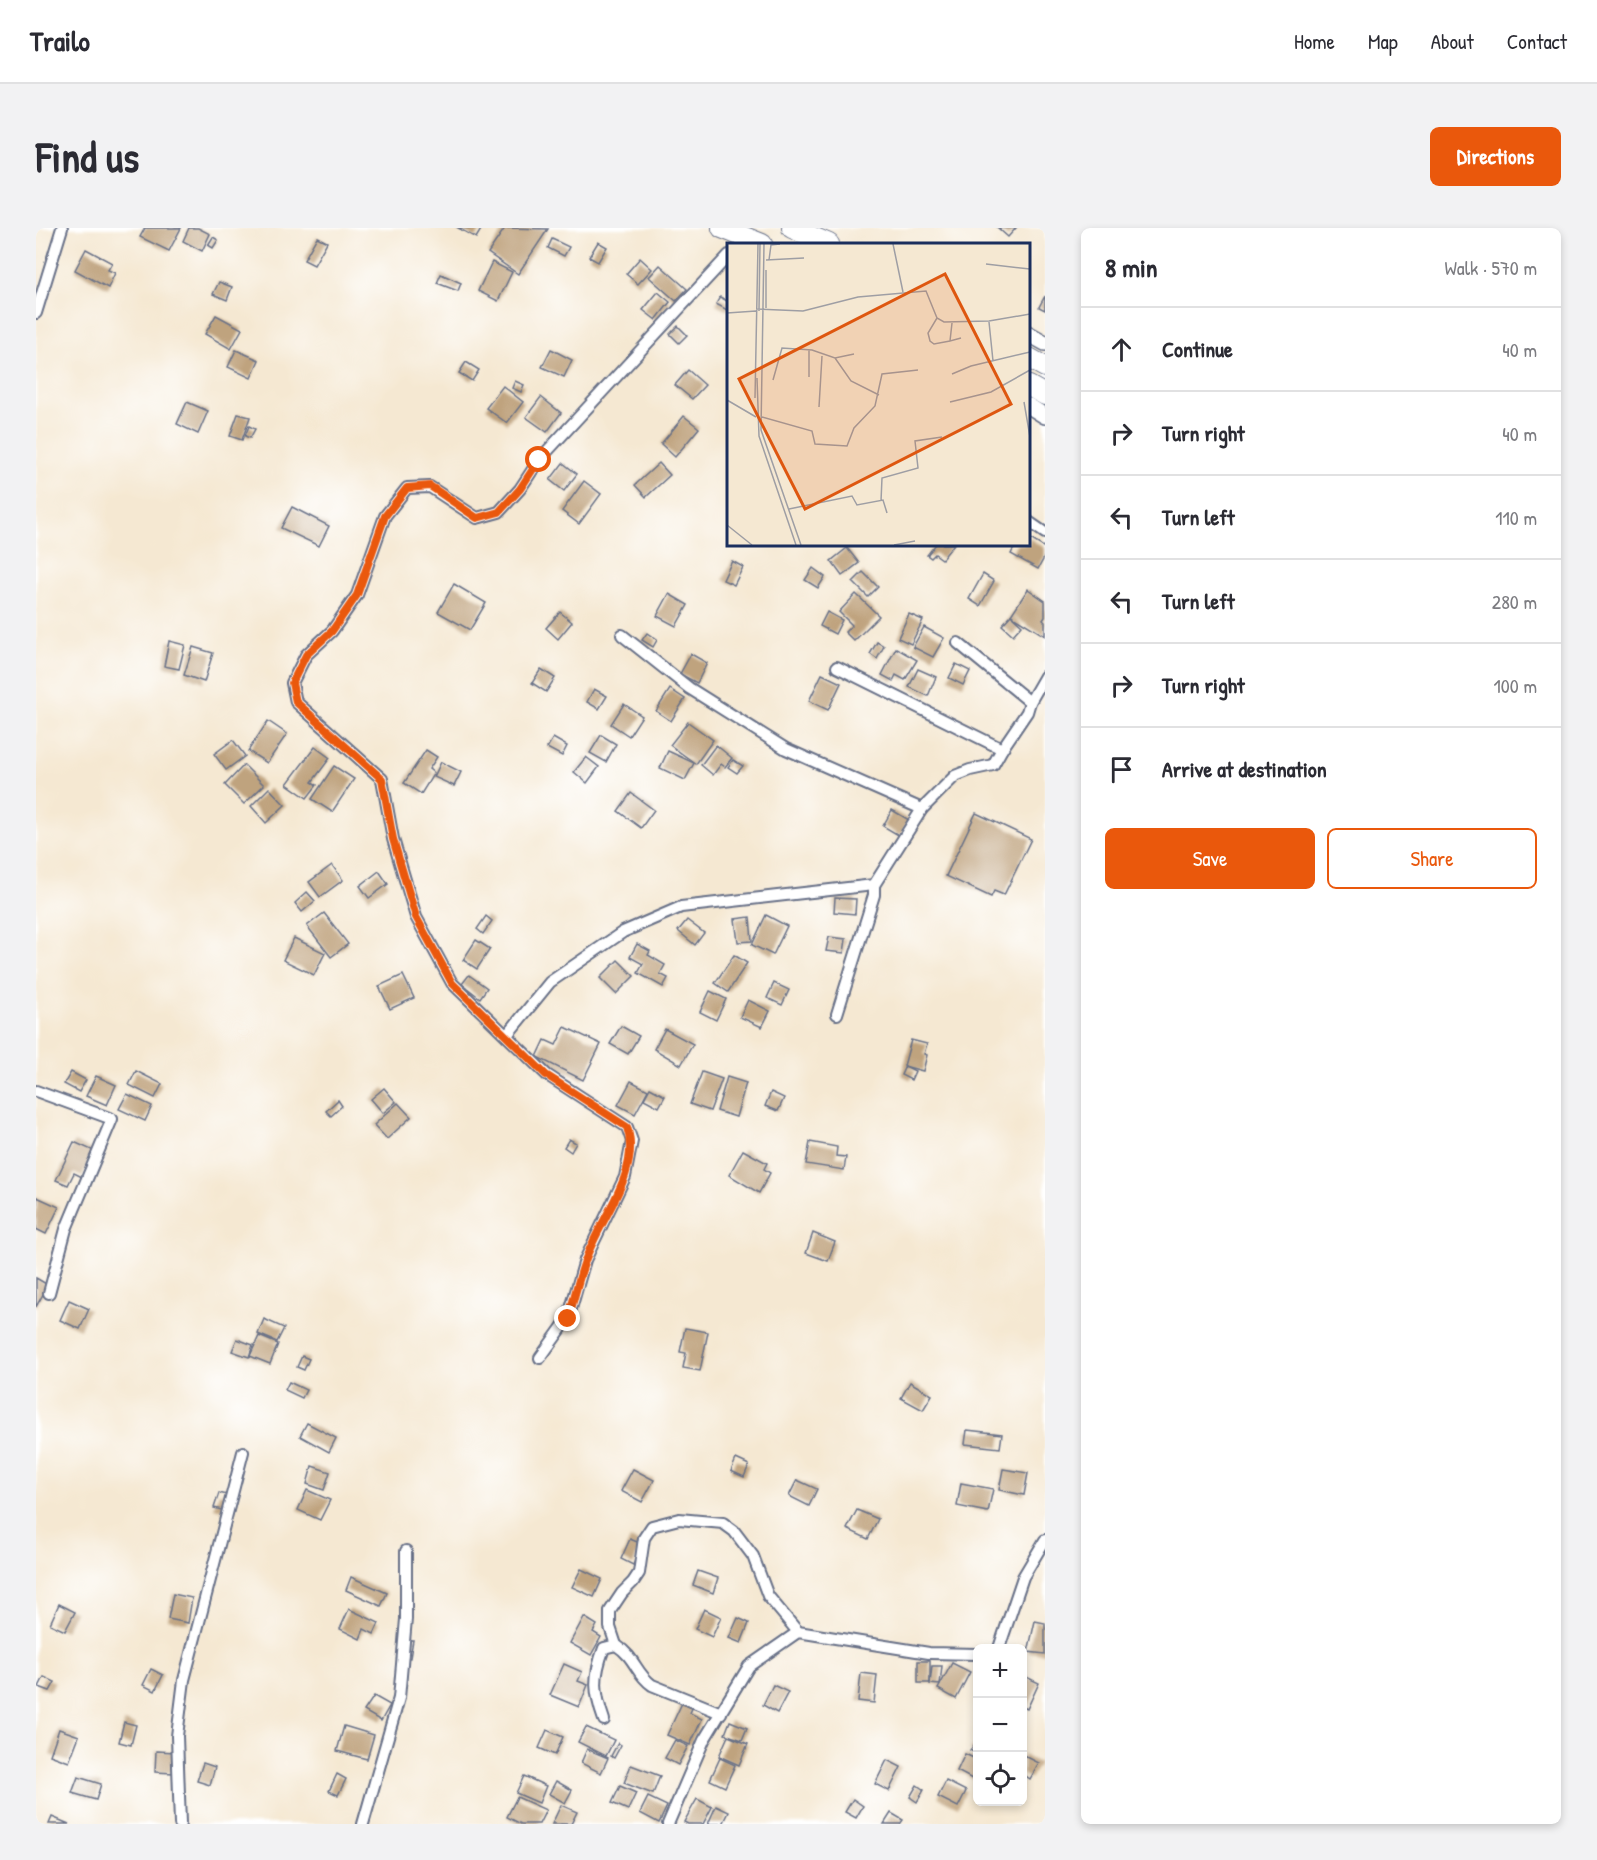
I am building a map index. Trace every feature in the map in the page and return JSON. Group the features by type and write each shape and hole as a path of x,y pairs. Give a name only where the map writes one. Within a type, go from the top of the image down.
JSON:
{"highway":[{"path":"722,228 748,242"},
{"path":"792,228 827,243"},
{"path":"1030,359 1045,367"},
{"path":"1030,387 1045,395"}],"street":[{"path":"36,313 62,228"},
{"path":"540,1358 568,1319 585,1260 624,1177 632,1142 627,1127 546,1075 452,983 416,917 393,839 382,779 296,702 292,683 306,655 332,631 357,595 385,516 407,488 430,486 477,518 499,512 520,489 539,460 727,257"},
{"path":"1030,335 1045,343"},
{"path":"1030,407 1045,416"},
{"path":"1030,523 1045,533"},
{"path":"622,635 689,688 786,749 922,808"},
{"path":"958,643 1029,702"},
{"path":"837,667 1002,749"},
{"path":"837,1014 874,895 874,885 922,808 955,776 993,765 1027,712 1029,702 1045,676"},
{"path":"507,1035 550,982 623,932 681,907 874,885"},
{"path":"36,1091 112,1119 66,1229 50,1293"},
{"path":"180,1824 177,1737 184,1680 243,1452"},
{"path":"721,1713 642,1678 627,1652 616,1645 610,1627 610,1611 639,1573 644,1538 652,1526 679,1518 723,1523 734,1531 753,1556 768,1596 798,1632 929,1653 973,1654"},
{"path":"1000,1644 1023,1577 1045,1540"},
{"path":"363,1824 399,1698 406,1619 405,1551"},
{"path":"668,1824 704,1740 749,1666 798,1632"},
{"path":"604,1720 597,1700 595,1682 604,1648 616,1645"}],"building":[{"path":"145,228 181,228 169,251 140,237"},
{"path":"189,228 198,228 210,234 202,251 183,241"},
{"path":"458,228 482,228 476,238"},
{"path":"505,228 548,229 518,274 488,253"},
{"path":"998,228 1016,228 1008,237"},
{"path":"213,237 218,240 213,248 208,245"},
{"path":"317,237 327,242 314,265 304,260"},
{"path":"552,239 569,247 564,256 548,248"},
{"path":"598,242 607,247 598,262 589,257"},
{"path":"86,249 112,263 108,270 115,273 108,288 75,270"},
{"path":"640,258 652,269 638,284 626,274"},
{"path":"492,262 512,272 498,301 478,291"},
{"path":"660,265 687,289 676,301 649,277"},
{"path":"441,274 461,283 458,291 437,283"},
{"path":"219,282 232,287 227,300 213,294"},
{"path":"658,292 670,302 656,320 643,310"},
{"path":"1045,296 1045,310 1039,307"},
{"path":"720,297 727,301 727,310 716,304"},
{"path":"216,315 242,329 231,349 205,334"},
{"path":"678,326 687,335 679,343 670,334"},
{"path":"551,349 572,360 564,377 542,367"},
{"path":"236,350 259,360 251,378 228,367"},
{"path":"466,362 479,370 472,381 459,373"},
{"path":"688,370 705,385 692,399 675,385"},
{"path":"515,381 524,385 521,392 512,388"},
{"path":"503,386 523,402 507,423 486,408"},
{"path":"541,397 561,413 547,432 526,417"},
{"path":"187,402 208,411 198,434 177,424"},
{"path":"238,414 250,417 242,440 230,436"},
{"path":"684,416 699,428 675,457 661,444"},
{"path":"249,426 255,429 250,438 245,436"},
{"path":"563,463 577,474 564,491 550,480"},
{"path":"659,463 670,475 646,497 635,485"},
{"path":"584,481 601,494 579,524 562,511"},
{"path":"292,507 329,526 319,546 281,528"},
{"path":"1030,539 1045,548 1045,556 1038,569 1011,554 1015,546 1030,546"},
{"path":"934,546 952,546 942,559 935,554 931,558 927,555"},
{"path":"847,548 859,563 842,576 831,561"},
{"path":"732,561 743,567 734,585 723,580"},
{"path":"813,568 825,577 818,588 805,580"},
{"path":"863,572 878,587 868,597 853,582"},
{"path":"983,574 994,581 980,606 969,599"},
{"path":"454,584 486,603 470,630 438,612"},
{"path":"1028,589 1045,601 1043,620 1045,636 1011,615"},
{"path":"669,594 688,605 676,626 657,616"},
{"path":"856,594 879,616 854,641 845,632 852,625 839,612"},
{"path":"560,612 572,622 558,639 546,628"},
{"path":"827,612 842,620 835,634 820,626"},
{"path":"909,614 923,620 911,644 898,638"},
{"path":"1011,615 1022,625 1013,635 1002,625"},
{"path":"924,627 944,638 933,657 913,647"},
{"path":"647,633 657,640 653,647 642,640"},
{"path":"169,641 185,645 179,669 164,666"},
{"path":"877,642 884,646 877,659 870,654"},
{"path":"193,647 213,653 204,682 184,675"},
{"path":"896,648 917,660 905,680 896,675 893,681 882,675"},
{"path":"691,654 707,663 697,683 680,674"},
{"path":"956,664 970,671 963,685 949,678"},
{"path":"541,669 555,678 546,692 532,683"},
{"path":"918,669 936,677 928,696 909,687"},
{"path":"822,674 841,683 828,710 809,701"},
{"path":"594,689 607,696 599,709 587,702"},
{"path":"670,689 685,699 671,721 656,711"},
{"path":"624,704 642,716 629,736 611,724"},
{"path":"268,721 287,734 267,763 248,751"},
{"path":"688,722 713,740 696,764 670,745"},
{"path":"601,735 616,744 606,762 590,753"},
{"path":"553,738 567,746 562,756 547,748"},
{"path":"233,740 245,756 226,770 214,754"},
{"path":"716,745 732,758 725,767 721,764 713,775 701,765"},
{"path":"315,747 330,758 312,782 317,785 307,798 287,784"},
{"path":"426,750 437,757 429,769 434,773 421,794 404,783"},
{"path":"668,751 694,763 685,780 660,768"},
{"path":"586,757 599,767 587,783 574,772"},
{"path":"733,760 743,766 737,773 728,767"},
{"path":"441,762 461,772 454,786 434,777"},
{"path":"244,765 264,785 244,804 225,785"},
{"path":"334,766 354,779 332,812 312,799"},
{"path":"269,788 285,805 266,823 251,806"},
{"path":"631,793 654,810 641,828 618,811"},
{"path":"892,810 909,820 900,836 883,826"},
{"path":"976,813 1031,839 1004,895 994,891 991,897 946,876"},
{"path":"332,865 343,880 320,897 309,882"},
{"path":"379,871 388,884 369,898 360,886"},
{"path":"307,892 315,901 302,912 295,903"},
{"path":"835,898 856,899 855,914 834,912"},
{"path":"324,913 348,944 331,957 307,926"},
{"path":"766,915 787,926 773,955 752,945"},
{"path":"486,916 492,921 483,934 477,929"},
{"path":"750,917 752,941 738,942 735,919"},
{"path":"687,920 704,933 695,945 678,931"},
{"path":"829,937 846,939 844,953 826,951"},
{"path":"294,938 325,953 314,975 283,960"},
{"path":"476,940 490,949 477,969 463,960"},
{"path":"637,944 650,951 648,955 665,965 660,974 668,978 663,987 638,973 643,964 630,957"},
{"path":"734,955 747,963 728,992 715,983"},
{"path":"618,960 634,976 616,994 600,978"},
{"path":"403,975 414,998 390,1009 379,986"},
{"path":"469,975 487,988 480,998 462,984"},
{"path":"774,983 789,990 782,1005 767,998"},
{"path":"710,991 726,999 716,1020 700,1012"},
{"path":"748,1000 770,1011 762,1027 740,1017"},
{"path":"621,1026 639,1036 628,1054 610,1044"},
{"path":"565,1027 601,1044 583,1080 537,1057 545,1040 556,1045"},
{"path":"665,1029 693,1044 681,1065 654,1049"},
{"path":"911,1040 927,1044 923,1071 904,1066"},
{"path":"905,1066 915,1071 911,1080 901,1075"},
{"path":"136,1071 162,1084 155,1098 129,1085"},
{"path":"71,1072 86,1080 79,1092 64,1084"},
{"path":"702,1072 722,1079 710,1111 690,1104"},
{"path":"96,1076 116,1085 107,1105 86,1096"},
{"path":"727,1077 746,1083 736,1117 717,1111"},
{"path":"631,1081 648,1090 635,1114 618,1105"},
{"path":"384,1088 396,1102 383,1113 371,1099"},
{"path":"650,1088 665,1096 659,1107 644,1099"},
{"path":"771,1092 784,1098 778,1111 765,1106"},
{"path":"127,1094 152,1106 145,1121 119,1109"},
{"path":"338,1100 342,1106 331,1116 326,1111"},
{"path":"398,1103 411,1117 387,1139 374,1125"},
{"path":"569,1139 576,1143 571,1152 564,1147"},
{"path":"74,1142 94,1151 82,1177 74,1173 68,1185 56,1180"},
{"path":"810,1142 837,1147 836,1156 846,1157 844,1170 806,1164"},
{"path":"743,1150 767,1163 764,1169 770,1173 759,1193 729,1175"},
{"path":"37,1197 59,1207 46,1234 36,1229"},
{"path":"813,1233 835,1242 828,1261 806,1253"},
{"path":"36,1278 48,1285 36,1307"},
{"path":"69,1300 89,1309 80,1329 60,1320"},
{"path":"264,1319 284,1328 277,1342 258,1334"},
{"path":"685,1328 708,1332 700,1371 683,1368 686,1353 680,1352"},
{"path":"259,1336 278,1344 270,1364 250,1356"},
{"path":"237,1339 253,1345 249,1357 232,1351"},
{"path":"302,1356 309,1359 304,1370 297,1367"},
{"path":"289,1382 306,1390 302,1398 285,1390"},
{"path":"910,1382 932,1395 923,1410 901,1398"},
{"path":"307,1423 336,1438 329,1452 300,1436"},
{"path":"967,1430 1002,1434 1000,1448 965,1444"},
{"path":"736,1459 749,1465 744,1477 731,1471"},
{"path":"312,1466 330,1472 324,1490 307,1484"},
{"path":"633,1469 654,1480 642,1502 621,1491"},
{"path":"1003,1469 1028,1473 1024,1495 999,1490"},
{"path":"797,1480 817,1489 809,1506 789,1496"},
{"path":"961,1483 993,1489 988,1512 957,1506"},
{"path":"307,1490 330,1500 320,1520 298,1510"},
{"path":"219,1493 227,1495 222,1510 214,1508"},
{"path":"857,1510 878,1519 868,1539 847,1529"},
{"path":"630,1539 642,1544 633,1565 621,1559"},
{"path":"581,1569 602,1579 594,1597 572,1587"},
{"path":"698,1571 718,1578 713,1593 693,1585"},
{"path":"351,1577 387,1593 381,1606 346,1590"},
{"path":"173,1594 192,1598 188,1623 168,1619"},
{"path":"59,1604 75,1612 65,1631 50,1624"},
{"path":"349,1609 379,1623 374,1634 364,1629 360,1639 340,1629"},
{"path":"704,1609 721,1617 712,1637 695,1629"},
{"path":"584,1617 597,1625 593,1632 601,1637 591,1655 570,1643"},
{"path":"738,1618 749,1623 741,1643 729,1638"},
{"path":"1035,1621 1045,1623 1045,1654 1028,1652"},
{"path":"405,1640 413,1640 410,1658 403,1657"},
{"path":"918,1661 930,1661 930,1683 918,1683"},
{"path":"952,1663 970,1672 956,1699 938,1689"},
{"path":"564,1664 582,1672 578,1681 588,1685 579,1707 550,1695"},
{"path":"932,1666 942,1666 940,1685 930,1684"},
{"path":"151,1669 163,1675 155,1691 143,1685"},
{"path":"861,1673 877,1675 874,1703 858,1701"},
{"path":"44,1677 55,1682 50,1691 39,1687"},
{"path":"1027,1677 1039,1683 1027,1709"},
{"path":"773,1685 788,1692 777,1713 763,1705"},
{"path":"374,1696 390,1705 381,1721 364,1711"},
{"path":"682,1703 692,1708 690,1713 702,1719 690,1745 667,1735"},
{"path":"730,1721 747,1728 742,1740 725,1734"},
{"path":"124,1722 136,1725 131,1745 119,1742"},
{"path":"344,1726 374,1735 367,1759 337,1751"},
{"path":"586,1727 614,1740 606,1756 578,1742"},
{"path":"59,1729 79,1736 69,1762 50,1755"},
{"path":"547,1730 563,1737 555,1755 539,1748"},
{"path":"728,1736 748,1744 739,1765 719,1756"},
{"path":"675,1740 688,1746 678,1765 665,1758"},
{"path":"618,1743 621,1745 614,1758 611,1756"},
{"path":"587,1749 608,1758 601,1773 581,1763"},
{"path":"156,1751 175,1752 174,1773 155,1772"},
{"path":"965,1754 973,1758 973,1779 957,1771"},
{"path":"1027,1757 1039,1763 1030,1779 1027,1777"},
{"path":"720,1758 735,1765 725,1787 710,1780"},
{"path":"887,1760 901,1767 889,1791 875,1784"},
{"path":"203,1763 215,1767 210,1785 197,1781"},
{"path":"631,1765 660,1776 653,1794 624,1783"},
{"path":"337,1774 346,1779 338,1795 329,1791"},
{"path":"524,1776 546,1786 539,1803 516,1793"},
{"path":"78,1777 101,1784 96,1800 72,1793"},
{"path":"556,1781 572,1790 565,1803 549,1794"},
{"path":"946,1781 966,1791 958,1807 938,1797"},
{"path":"917,1785 924,1790 917,1802 910,1797"},
{"path":"620,1786 636,1793 628,1810 612,1803"},
{"path":"517,1797 546,1810 539,1824 521,1824 507,1817"},
{"path":"648,1797 667,1806 659,1823 640,1813"},
{"path":"697,1799 712,1807 703,1824 688,1824 684,1822"},
{"path":"853,1799 863,1806 856,1818 845,1812"},
{"path":"561,1805 577,1812 571,1824 552,1824"},
{"path":"716,1806 729,1812 723,1824 708,1824"},
{"path":"891,1813 903,1820 900,1824 884,1824"},
{"path":"52,1817 69,1824 49,1824"}],"route":[{"path":"539,460 520,489 499,512 477,518 430,486 407,488 385,516 357,595 332,631 306,655 292,683 296,702 382,779 393,839 416,917 452,983 546,1075 627,1127 632,1142 624,1177 585,1260 568,1319"}]}
